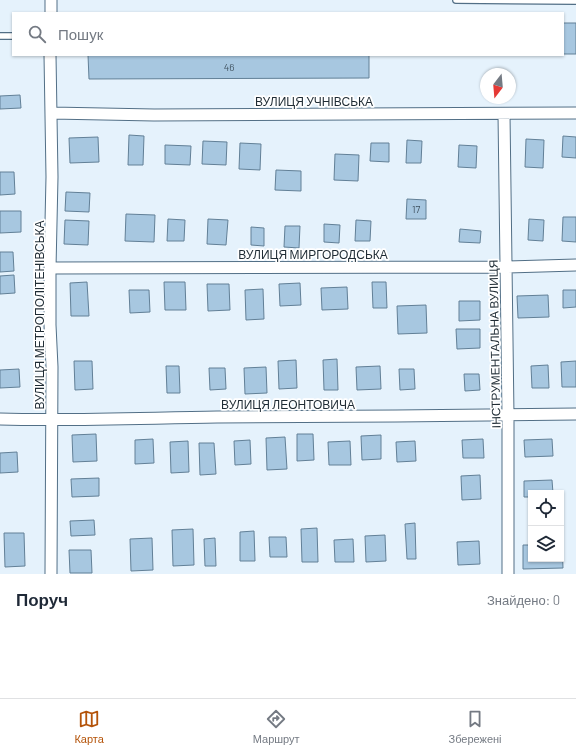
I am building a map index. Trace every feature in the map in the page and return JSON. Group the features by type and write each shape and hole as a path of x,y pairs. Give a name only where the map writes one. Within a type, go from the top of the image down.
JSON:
{"street":[{"path":"51,0 51,12"},
{"name":"ВУЛИЦЯ МЕТРОПОЛІТЕНІВСЬКА","path":"50,56 52,113 50,268 52,420 51,574"},
{"name":"ВУЛИЦЯ УЧНІВСЬКА","path":"52,113 576,113"},
{"name":"ІНСТРУМЕНТАЛЬНА ВУЛИЦЯ","path":"504,114 508,415 508,574"},
{"name":"ВУЛИЦЯ МИРГОРОДСЬКА","path":"50,268 505,267 576,265"},
{"name":"ВУЛИЦЯ ЛЕОНТОВИЧА","path":"0,419 52,420 576,414"}],"lane":[{"path":"456,0 576,1"},
{"path":"0,36 12,36"}],"building":[{"path":"564,23 576,23 576,54 564,54"},
{"path":"88,56 369,56 369,78 89,79"},
{"path":"20,95 21,108 0,109 0,96"},
{"path":"129,135 144,136 143,165 128,165"},
{"path":"563,136 576,137 576,158 562,157"},
{"path":"98,137 99,162 70,163 69,138"},
{"path":"526,139 544,140 543,168 525,167"},
{"path":"407,140 422,141 421,163 406,163"},
{"path":"203,141 227,142 226,165 202,164"},
{"path":"240,143 261,144 260,170 239,169"},
{"path":"371,143 389,143 389,162 370,161"},
{"path":"165,145 191,146 190,165 165,164"},
{"path":"459,145 477,146 476,168 458,167"},
{"path":"335,154 359,155 358,181 334,180"},
{"path":"276,170 301,171 301,191 275,190"},
{"path":"0,172 14,172 15,194 0,195"},
{"path":"66,192 90,193 89,212 65,211"},
{"path":"407,199 426,200 426,219 406,219"},
{"path":"0,211 21,211 21,232 0,233"},
{"path":"126,214 155,215 154,242 125,241"},
{"path":"563,217 576,217 576,242 562,241"},
{"path":"168,219 185,220 184,241 167,241"},
{"path":"208,219 228,220 226,245 207,244"},
{"path":"529,219 544,220 543,241 528,240"},
{"path":"65,220 89,221 88,245 64,244"},
{"path":"356,220 371,221 370,241 355,241"},
{"path":"324,224 340,225 339,243 324,242"},
{"path":"285,226 300,226 299,248 284,247"},
{"path":"251,227 264,228 264,246 251,245"},
{"path":"460,229 481,231 480,243 459,242"},
{"path":"0,252 13,252 14,271 0,272"},
{"path":"14,275 15,293 0,294 0,276"},
{"path":"87,282 89,316 71,316 70,283"},
{"path":"164,282 185,282 186,310 165,310"},
{"path":"372,282 386,282 387,308 373,308"},
{"path":"300,283 301,305 280,306 279,284"},
{"path":"207,284 229,284 230,310 208,311"},
{"path":"347,287 348,309 322,310 321,288"},
{"path":"263,289 264,319 246,320 245,290"},
{"path":"129,290 149,290 150,312 130,313"},
{"path":"563,290 576,290 576,307 563,308"},
{"path":"548,295 549,317 518,318 517,296"},
{"path":"459,301 480,301 480,320 459,321"},
{"path":"426,305 427,333 398,334 397,306"},
{"path":"456,329 480,329 480,348 457,349"},
{"path":"337,359 338,390 324,390 323,360"},
{"path":"296,360 297,388 279,389 278,361"},
{"path":"74,361 92,361 93,389 75,390"},
{"path":"576,361 576,387 562,387 561,362"},
{"path":"548,365 549,388 532,388 531,366"},
{"path":"166,366 179,366 180,393 167,393"},
{"path":"380,366 381,389 357,390 356,367"},
{"path":"266,367 267,393 245,394 244,368"},
{"path":"209,368 225,368 226,389 210,390"},
{"path":"19,369 20,387 0,388 0,370"},
{"path":"399,369 414,369 415,389 400,390"},
{"path":"464,374 479,374 480,390 465,391"},
{"path":"96,434 97,461 73,462 72,435"},
{"path":"297,434 313,434 314,460 297,461"},
{"path":"381,435 381,459 362,460 361,436"},
{"path":"285,437 287,469 267,470 266,438"},
{"path":"153,439 154,463 135,464 135,440"},
{"path":"483,439 484,458 463,458 462,440"},
{"path":"552,439 553,456 525,457 524,440"},
{"path":"250,440 251,464 235,465 234,441"},
{"path":"188,441 189,472 171,473 170,442"},
{"path":"350,441 351,465 329,465 328,442"},
{"path":"415,441 416,461 397,462 396,442"},
{"path":"199,443 214,443 216,474 200,475"},
{"path":"17,452 18,472 0,473 0,453"},
{"path":"480,475 481,499 462,500 461,476"},
{"path":"99,478 99,496 72,497 71,479"},
{"path":"552,480 553,490 528,490 528,497 524,497 524,481"},
{"path":"94,520 95,535 71,536 70,521"},
{"path":"415,523 416,559 407,559 405,524"},
{"path":"317,528 318,562 302,562 301,529"},
{"path":"193,529 194,565 173,566 172,530"},
{"path":"254,531 255,561 240,561 240,532"},
{"path":"4,533 24,533 25,566 5,567"},
{"path":"385,535 386,561 366,562 365,536"},
{"path":"269,537 286,537 287,557 270,557"},
{"path":"152,538 153,570 131,571 130,539"},
{"path":"215,538 216,566 205,566 204,539"},
{"path":"353,539 354,562 335,562 334,540"},
{"path":"479,541 480,564 458,565 457,542"},
{"path":"523,545 528,545 528,562 563,562 563,568 523,569"},
{"path":"69,550 91,550 92,573 70,573"}]}
